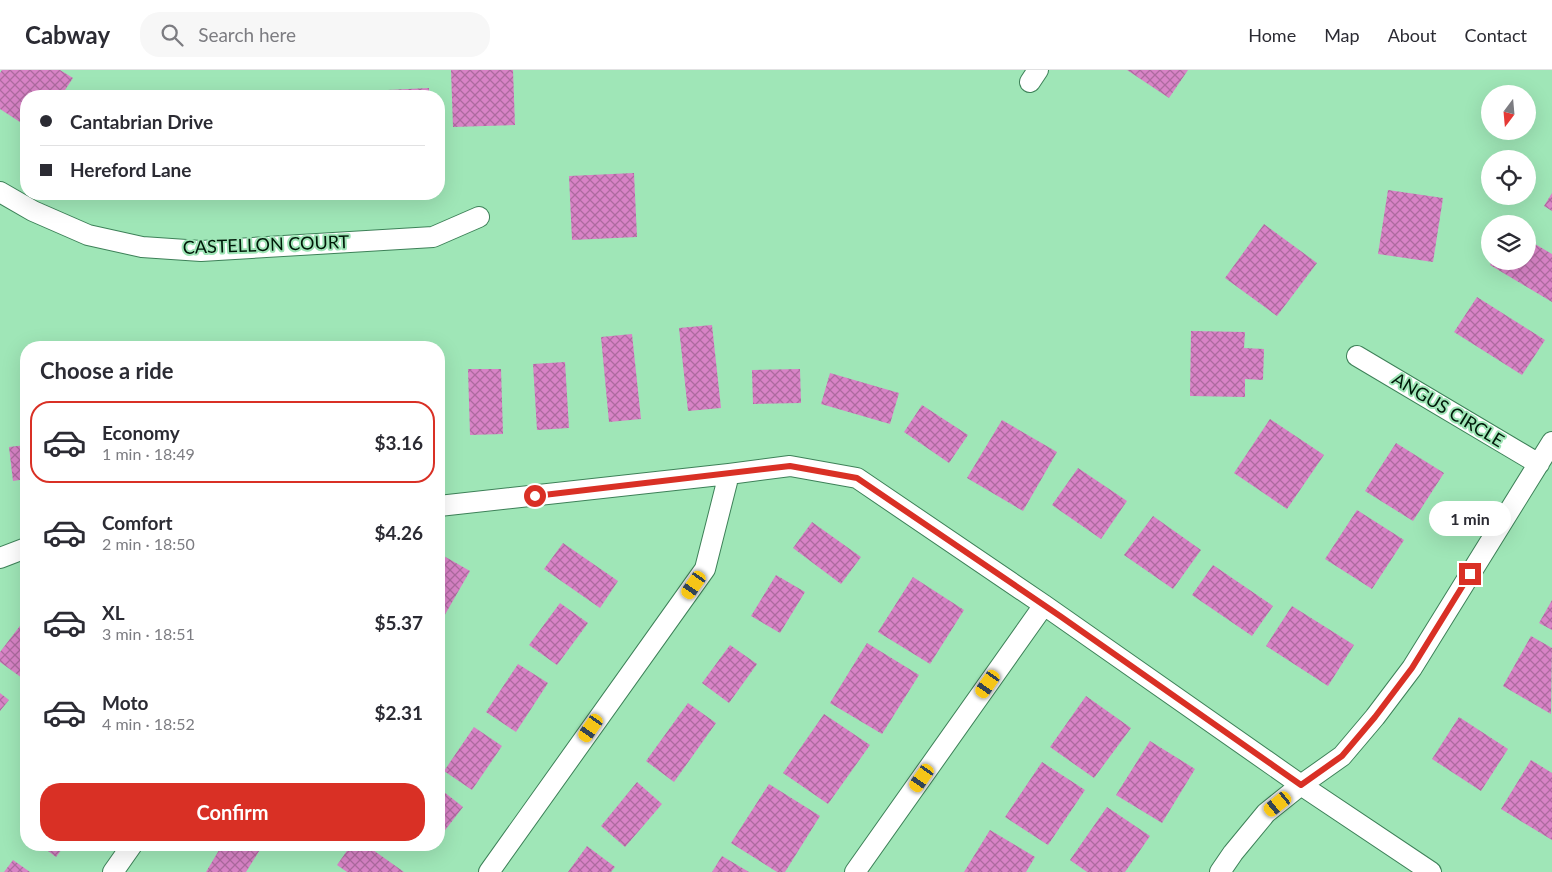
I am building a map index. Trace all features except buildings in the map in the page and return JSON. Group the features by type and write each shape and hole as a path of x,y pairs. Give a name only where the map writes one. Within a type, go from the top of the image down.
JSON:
{"street":[{"name":"CASTELLON COURT","path":"0,192 33,211 88,235 142,247 201,251 434,237 479,217"},
{"name":"ANGUS CIRCLE","path":"1357,356 1539,464"},
{"path":"1220,872 1266,813 1342,756 1375,717 1412,668 1552,442"},
{"path":"445,505 790,466 857,478 1044,605 1301,785 1431,872"},
{"path":"489,872 705,569 729,474"},
{"path":"0,558 20,550"},
{"path":"855,872 1044,605"},
{"path":"114,872 128,851"}],"route":[{"path":"535,496 790,466 857,478 1060,616 1301,785 1342,756 1375,717 1412,668 1470,574"}]}
